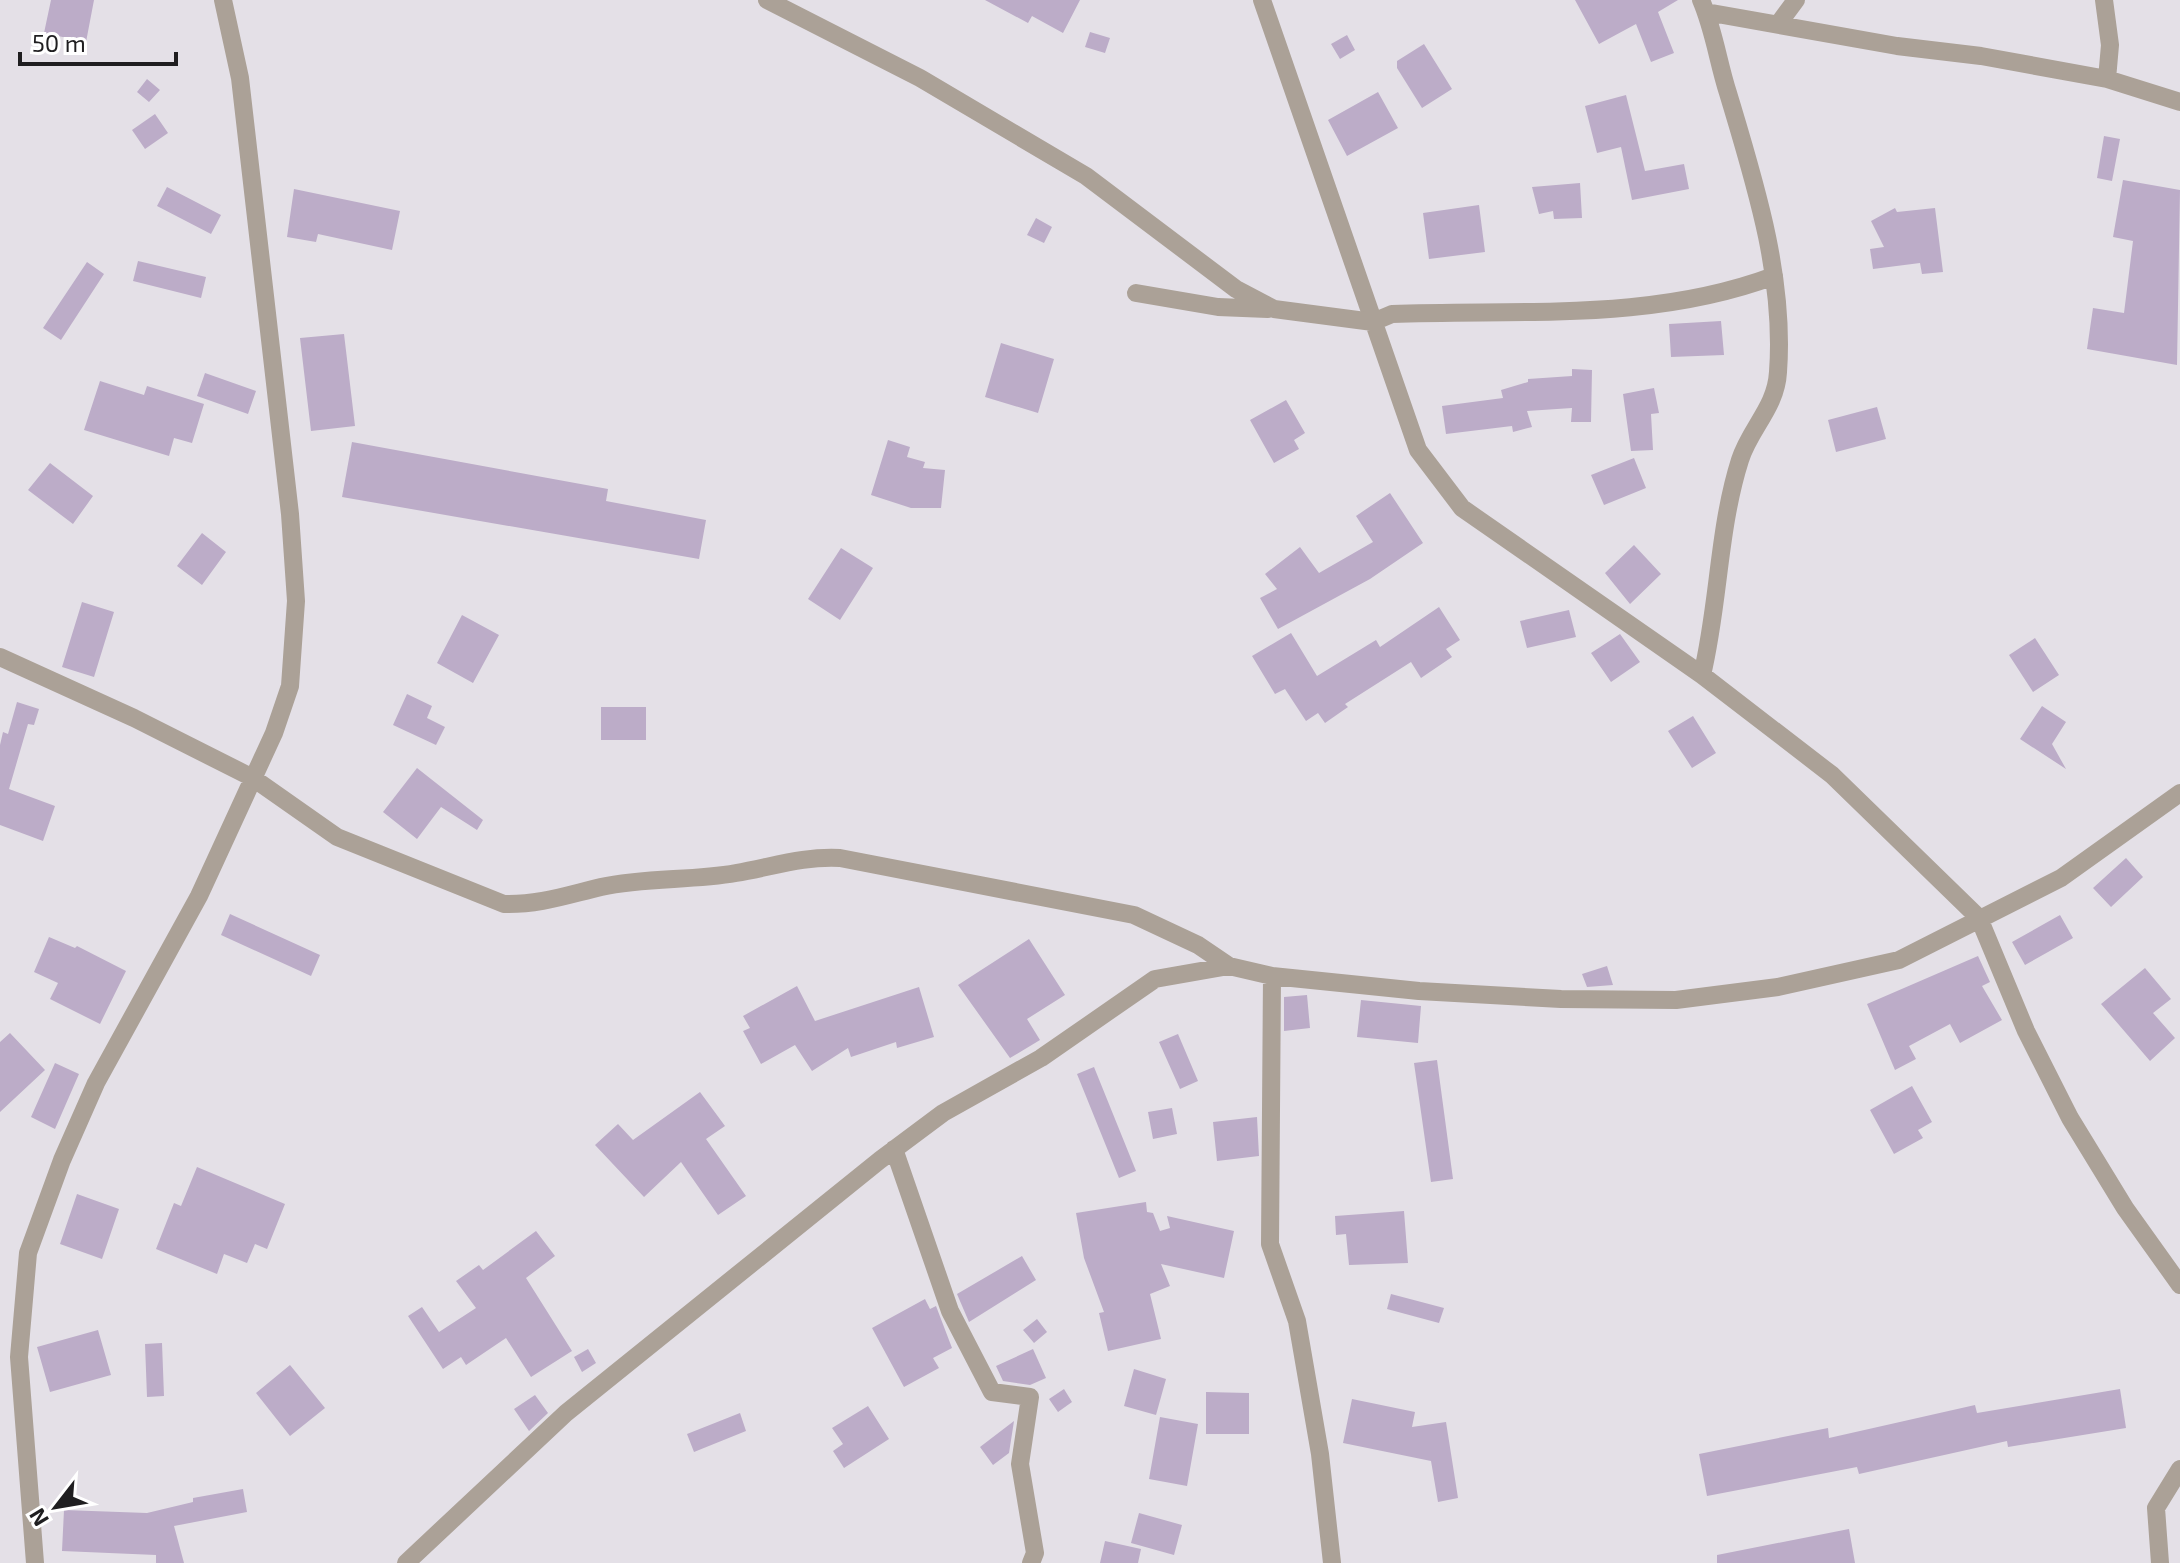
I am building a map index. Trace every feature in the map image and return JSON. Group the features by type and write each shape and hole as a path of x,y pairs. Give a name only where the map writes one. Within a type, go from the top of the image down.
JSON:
{"street":[{"path":"35,1563 19,1357 28,1253 62,1160 96,1083 199,896 253,778 290,686 296,601 278,386 240,78 223,0"},
{"path":"767,0 920,78 1086,176 1236,289 1274,309"},
{"path":"1262,0 1418,450 1462,508 1702,675 1832,775 1979,918 2026,1031 2070,1118 2125,1208 2180,1285"},
{"path":"1779,23 1796,0"},
{"path":"2104,0 2110,45 2107,79"},
{"path":"1702,675 1714,626 1726,528 1740,458 1774,400 1780,329 1774,276 1749,157 1703,6 1897,46 1981,56 2107,79 2180,102"},
{"path":"1136,293 1218,307 1274,309 1373,322 1392,314 1569,312 1666,305 1742,288 1774,276"},
{"path":"0,657 134,718 253,778 337,837 504,904 534,905 615,885 735,873 808,857 840,858 1134,915 1198,945 1229,966 1272,976 1435,992 1561,999 1676,1000 1778,987 1899,960 2061,878 2180,793"},
{"path":"406,1563 566,1413 943,1113 1041,1058 1155,979 1229,966"},
{"path":"1272,976 1270,1244 1297,1321 1320,1454 1332,1563"},
{"path":"894,1149 950,1311 992,1392 1030,1397 1020,1464 1035,1553 1031,1563"},
{"path":"2160,1563 2156,1508 2180,1469"}],"building":[{"path":"51,0 94,0 86,42 44,33"},
{"path":"985,0 1080,0 1063,33 1032,16 1028,23"},
{"path":"1575,0 1678,0 1658,12 1674,53 1651,62 1636,24 1599,44"},
{"path":"1090,32 1110,38 1105,53 1085,47"},
{"path":"1347,35 1355,50 1340,59 1331,44"},
{"path":"1424,44 1452,89 1422,108 1397,68 1397,61"},
{"path":"147,79 160,90 149,102 137,92"},
{"path":"1378,92 1398,128 1347,156 1328,120"},
{"path":"1626,95 1645,171 1684,164 1689,189 1632,200 1621,147 1597,153 1585,106"},
{"path":"155,114 168,133 145,149 132,130"},
{"path":"2104,136 2120,139 2112,181 2097,178"},
{"path":"2123,180 2180,190 2177,365 2087,349 2093,308 2124,313 2133,241 2113,237"},
{"path":"1580,183 1582,218 1554,219 1553,211 1539,214 1532,187"},
{"path":"167,187 221,215 211,234 157,206"},
{"path":"294,189 400,211 392,250 318,234 316,242 287,237"},
{"path":"1479,205 1485,252 1429,259 1423,213"},
{"path":"1895,208 1897,212 1935,208 1943,272 1922,274 1920,263 1873,269 1870,249 1884,247 1871,221"},
{"path":"1036,218 1052,227 1044,243 1027,235"},
{"path":"138,261 206,277 201,298 133,281"},
{"path":"87,262 104,274 61,340 43,328"},
{"path":"1721,321 1724,355 1671,357 1669,324"},
{"path":"344,334 355,426 311,431 300,338"},
{"path":"1001,343 1054,359 1038,413 985,397"},
{"path":"1572,369 1592,370 1591,422 1571,422 1572,408 1527,411 1532,427 1513,432 1512,426 1446,434 1442,406 1503,398 1501,390 1528,382 1528,379 1572,376"},
{"path":"205,373 256,391 248,414 197,396"},
{"path":"100,381 144,395 147,386 204,404 192,443 174,438 169,456 84,430"},
{"path":"1654,388 1659,413 1651,414 1653,450 1631,451 1623,394"},
{"path":"1286,400 1305,433 1294,440 1299,449 1274,463 1250,420"},
{"path":"1877,407 1886,439 1836,452 1828,420"},
{"path":"888,440 910,447 907,457 925,462 923,468 945,470 941,508 911,508 871,495"},
{"path":"352,442 608,489 606,501 706,520 699,559 342,497"},
{"path":"1634,458 1646,488 1604,505 1591,475"},
{"path":"50,463 93,496 73,524 28,490"},
{"path":"1390,493 1423,543 1370,579 1278,629 1260,598 1277,589 1265,574 1300,547 1319,573 1373,542 1356,516"},
{"path":"202,533 226,552 202,585 177,566"},
{"path":"1634,545 1661,574 1630,604 1605,573"},
{"path":"841,548 873,568 840,620 808,599"},
{"path":"82,602 114,612 94,677 62,667"},
{"path":"1439,607 1460,640 1446,649 1452,657 1421,678 1411,662 1345,704 1348,707 1325,723 1318,713 1306,721 1285,689 1275,694 1252,656 1291,633 1317,676 1376,640 1380,647"},
{"path":"1569,610 1576,637 1527,648 1520,621"},
{"path":"462,615 499,635 473,683 437,663"},
{"path":"1620,634 1640,662 1611,682 1591,653"},
{"path":"2035,638 2059,675 2033,692 2009,655"},
{"path":"407,694 432,706 427,718 445,727 436,745 393,725"},
{"path":"17,702 39,709 34,725 28,724 9,789 55,806 43,841 0,825 0,745 3,732 8,734"},
{"path":"2042,706 2066,722 2052,744 2066,769 2020,739"},
{"path":"601,707 646,707 646,740 601,740"},
{"path":"1693,716 1716,753 1692,768 1668,731"},
{"path":"417,768 483,820 477,830 441,807 417,839 383,812"},
{"path":"2126,858 2143,877 2111,907 2093,888"},
{"path":"230,914 320,955 311,976 221,935"},
{"path":"2060,915 2073,938 2025,965 2012,942"},
{"path":"49,937 75,948 77,946 126,971 100,1024 50,999 58,983 34,972"},
{"path":"1029,939 1065,995 1027,1019 1040,1040 1010,1058 958,985"},
{"path":"1978,956 1990,982 1982,986 2002,1020 1960,1043 1950,1024 1909,1046 1916,1059 1895,1070 1867,1004"},
{"path":"1607,966 1613,985 1587,987 1582,974"},
{"path":"2145,968 2171,999 2153,1013 2175,1038 2150,1061 2101,1004"},
{"path":"797,986 815,1021 919,987 934,1037 897,1048 896,1042 851,1057 848,1048 812,1071 795,1045 761,1064 743,1031 750,1028 743,1016"},
{"path":"1307,995 1310,1028 1284,1031 1284,997"},
{"path":"1361,1000 1421,1006 1418,1043 1357,1037"},
{"path":"10,1033 45,1070 0,1112 0,1042"},
{"path":"1178,1034 1198,1081 1180,1089 1159,1042"},
{"path":"1437,1060 1453,1179 1431,1182 1414,1063"},
{"path":"55,1063 79,1074 55,1129 31,1117"},
{"path":"1094,1067 1136,1171 1119,1178 1077,1074"},
{"path":"1912,1086 1932,1122 1918,1130 1923,1138 1894,1154 1870,1110"},
{"path":"700,1092 725,1126 706,1139 746,1196 718,1215 681,1162 644,1197 595,1145 618,1124 633,1140"},
{"path":"1172,1108 1177,1134 1153,1139 1148,1112"},
{"path":"1257,1117 1259,1156 1217,1161 1213,1122"},
{"path":"197,1167 285,1204 267,1249 255,1244 247,1263 224,1254 217,1274 156,1249 174,1203 181,1206"},
{"path":"77,1194 119,1209 102,1259 60,1244"},
{"path":"1146,1202 1147,1212 1153,1213 1160,1231 1170,1228 1167,1216 1234,1231 1224,1278 1161,1264 1170,1286 1150,1294 1161,1339 1108,1351 1099,1313 1104,1312 1084,1258 1076,1213"},
{"path":"1404,1211 1408,1263 1349,1265 1346,1234 1336,1235 1335,1216"},
{"path":"536,1231 555,1256 526,1278 572,1351 531,1377 506,1338 466,1365 461,1357 443,1369 408,1316 422,1307 439,1332 476,1308 456,1281 479,1265 483,1270"},
{"path":"1022,1256 1036,1280 969,1322 957,1294"},
{"path":"1391,1294 1444,1308 1439,1323 1387,1309"},
{"path":"925,1299 930,1309 936,1306 952,1348 933,1358 939,1368 904,1387 872,1328"},
{"path":"1037,1319 1047,1332 1034,1343 1023,1330"},
{"path":"98,1330 111,1375 50,1392 37,1347"},
{"path":"162,1343 164,1396 147,1397 145,1344"},
{"path":"588,1349 596,1363 582,1372 574,1357"},
{"path":"1033,1349 1046,1378 1030,1385 1003,1381 996,1366"},
{"path":"290,1365 325,1408 290,1436 256,1393"},
{"path":"1134,1369 1166,1379 1156,1415 1124,1406"},
{"path":"1064,1389 1072,1402 1058,1412 1049,1399"},
{"path":"2120,1389 2126,1428 2008,1447 2007,1441 1859,1474 1857,1467 1707,1496 1699,1454 1828,1428 1829,1438 1975,1405 1977,1413"},
{"path":"1206,1392 1249,1393 1249,1434 1206,1434"},
{"path":"535,1395 548,1413 529,1431 514,1409"},
{"path":"1352,1399 1415,1412 1412,1427 1446,1422 1458,1498 1438,1502 1431,1461 1343,1443"},
{"path":"868,1406 889,1439 844,1468 833,1451 843,1444 832,1428"},
{"path":"740,1413 746,1431 694,1452 687,1434"},
{"path":"1160,1417 1198,1424 1187,1486 1149,1479"},
{"path":"1014,1421 1009,1453 993,1465 980,1447"},
{"path":"243,1489 247,1512 174,1526 184,1563 156,1563 156,1555 62,1551 64,1510 147,1513 193,1502 193,1498"},
{"path":"1139,1513 1182,1525 1174,1555 1131,1543"},
{"path":"1849,1529 1855,1563 1717,1563 1717,1555"},
{"path":"1105,1541 1141,1549 1138,1563 1100,1563"}]}
